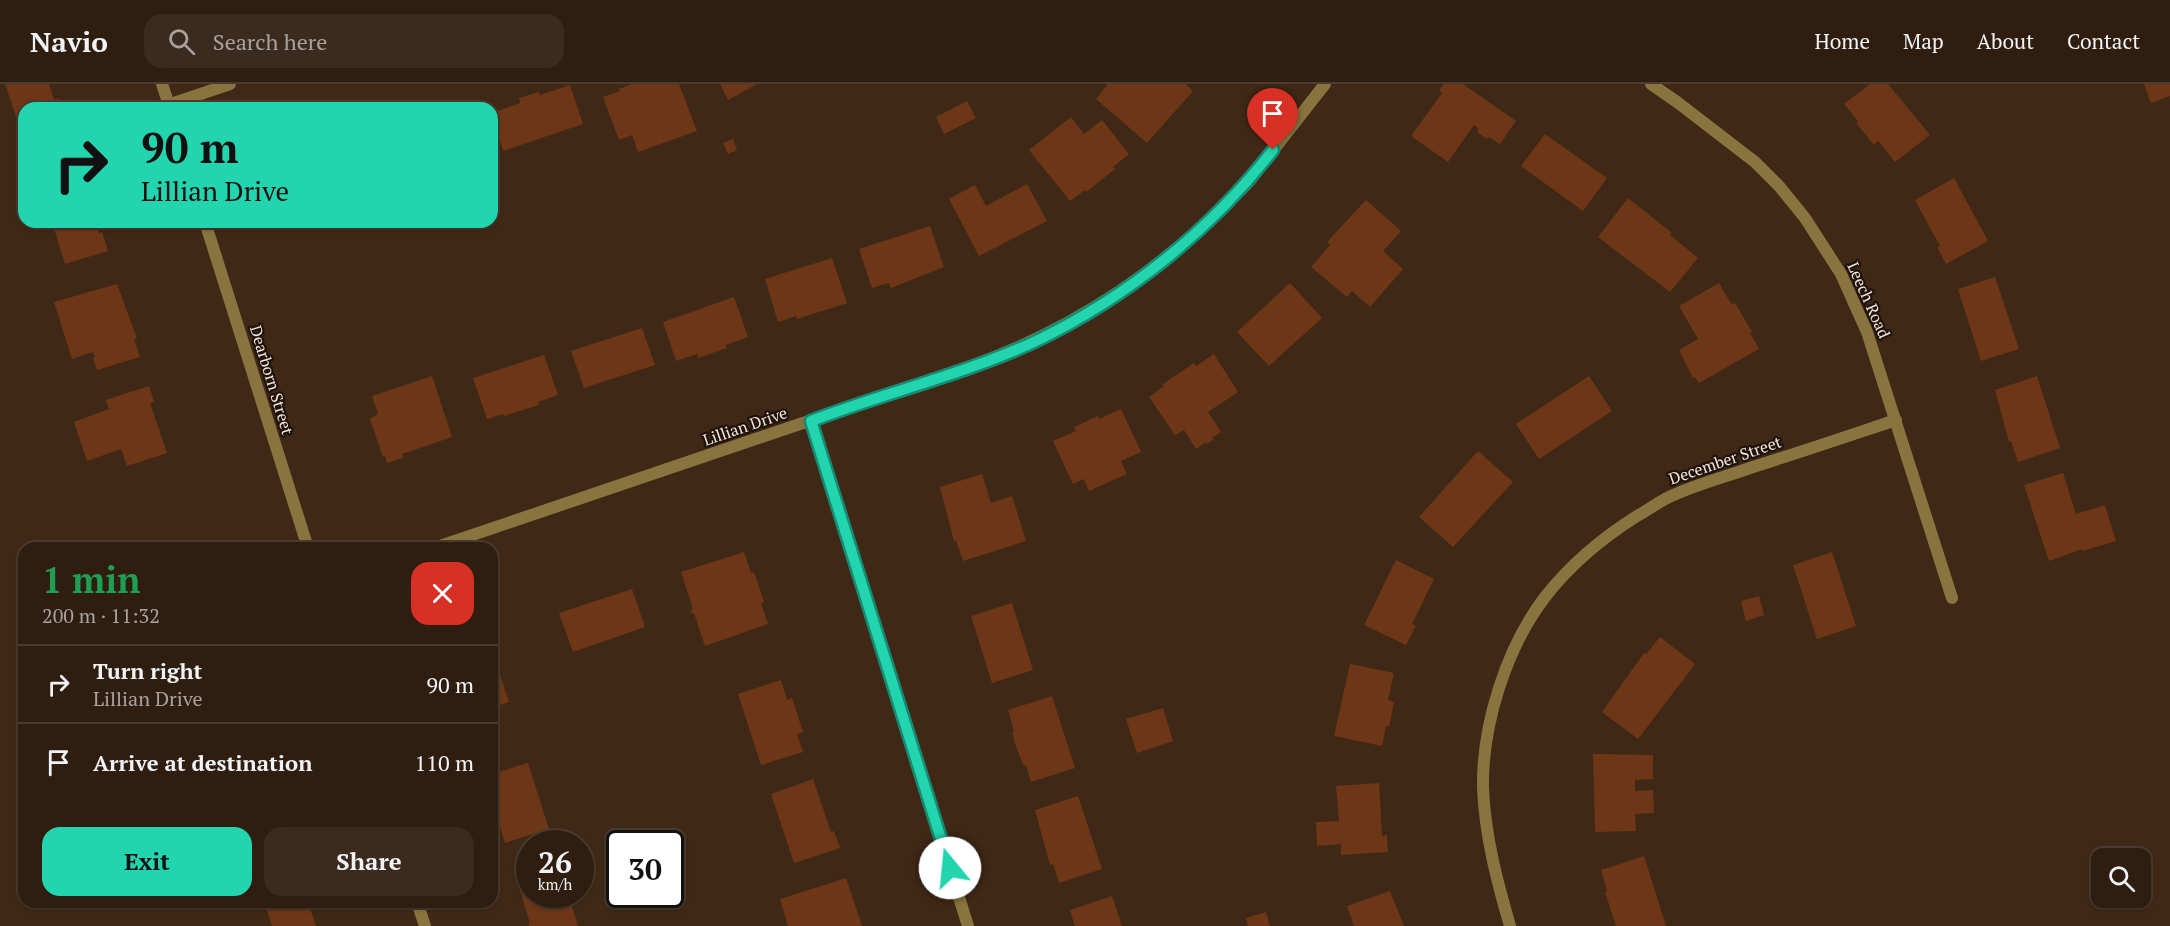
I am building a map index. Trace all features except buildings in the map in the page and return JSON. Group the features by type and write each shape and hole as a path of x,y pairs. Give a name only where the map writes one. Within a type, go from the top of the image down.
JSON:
{"street":[{"path":"162,84 168,102"},
{"path":"180,102 230,84"},
{"name":"Lillian Drive","path":"452,542 1007,353 1066,325 1102,304 1177,250 1247,183 1325,84"},
{"name":"Leech Road","path":"1651,84 1748,156 1779,186 1805,219 1841,274 1868,332 1952,598"},
{"name":"Dearborn Street","path":"208,228 306,542"},
{"name":"December Street","path":"1510,926 1495,875 1486,826 1483,787 1485,751 1489,722 1505,674 1515,649 1544,598 1563,576 1602,541 1629,521 1675,494 1896,420"},
{"path":"811,421 968,926"},
{"path":"419,908 425,926"}],"route":[{"path":"950,868 811,421 1007,353 1066,325 1102,304 1177,250 1247,183 1273,150"}]}
